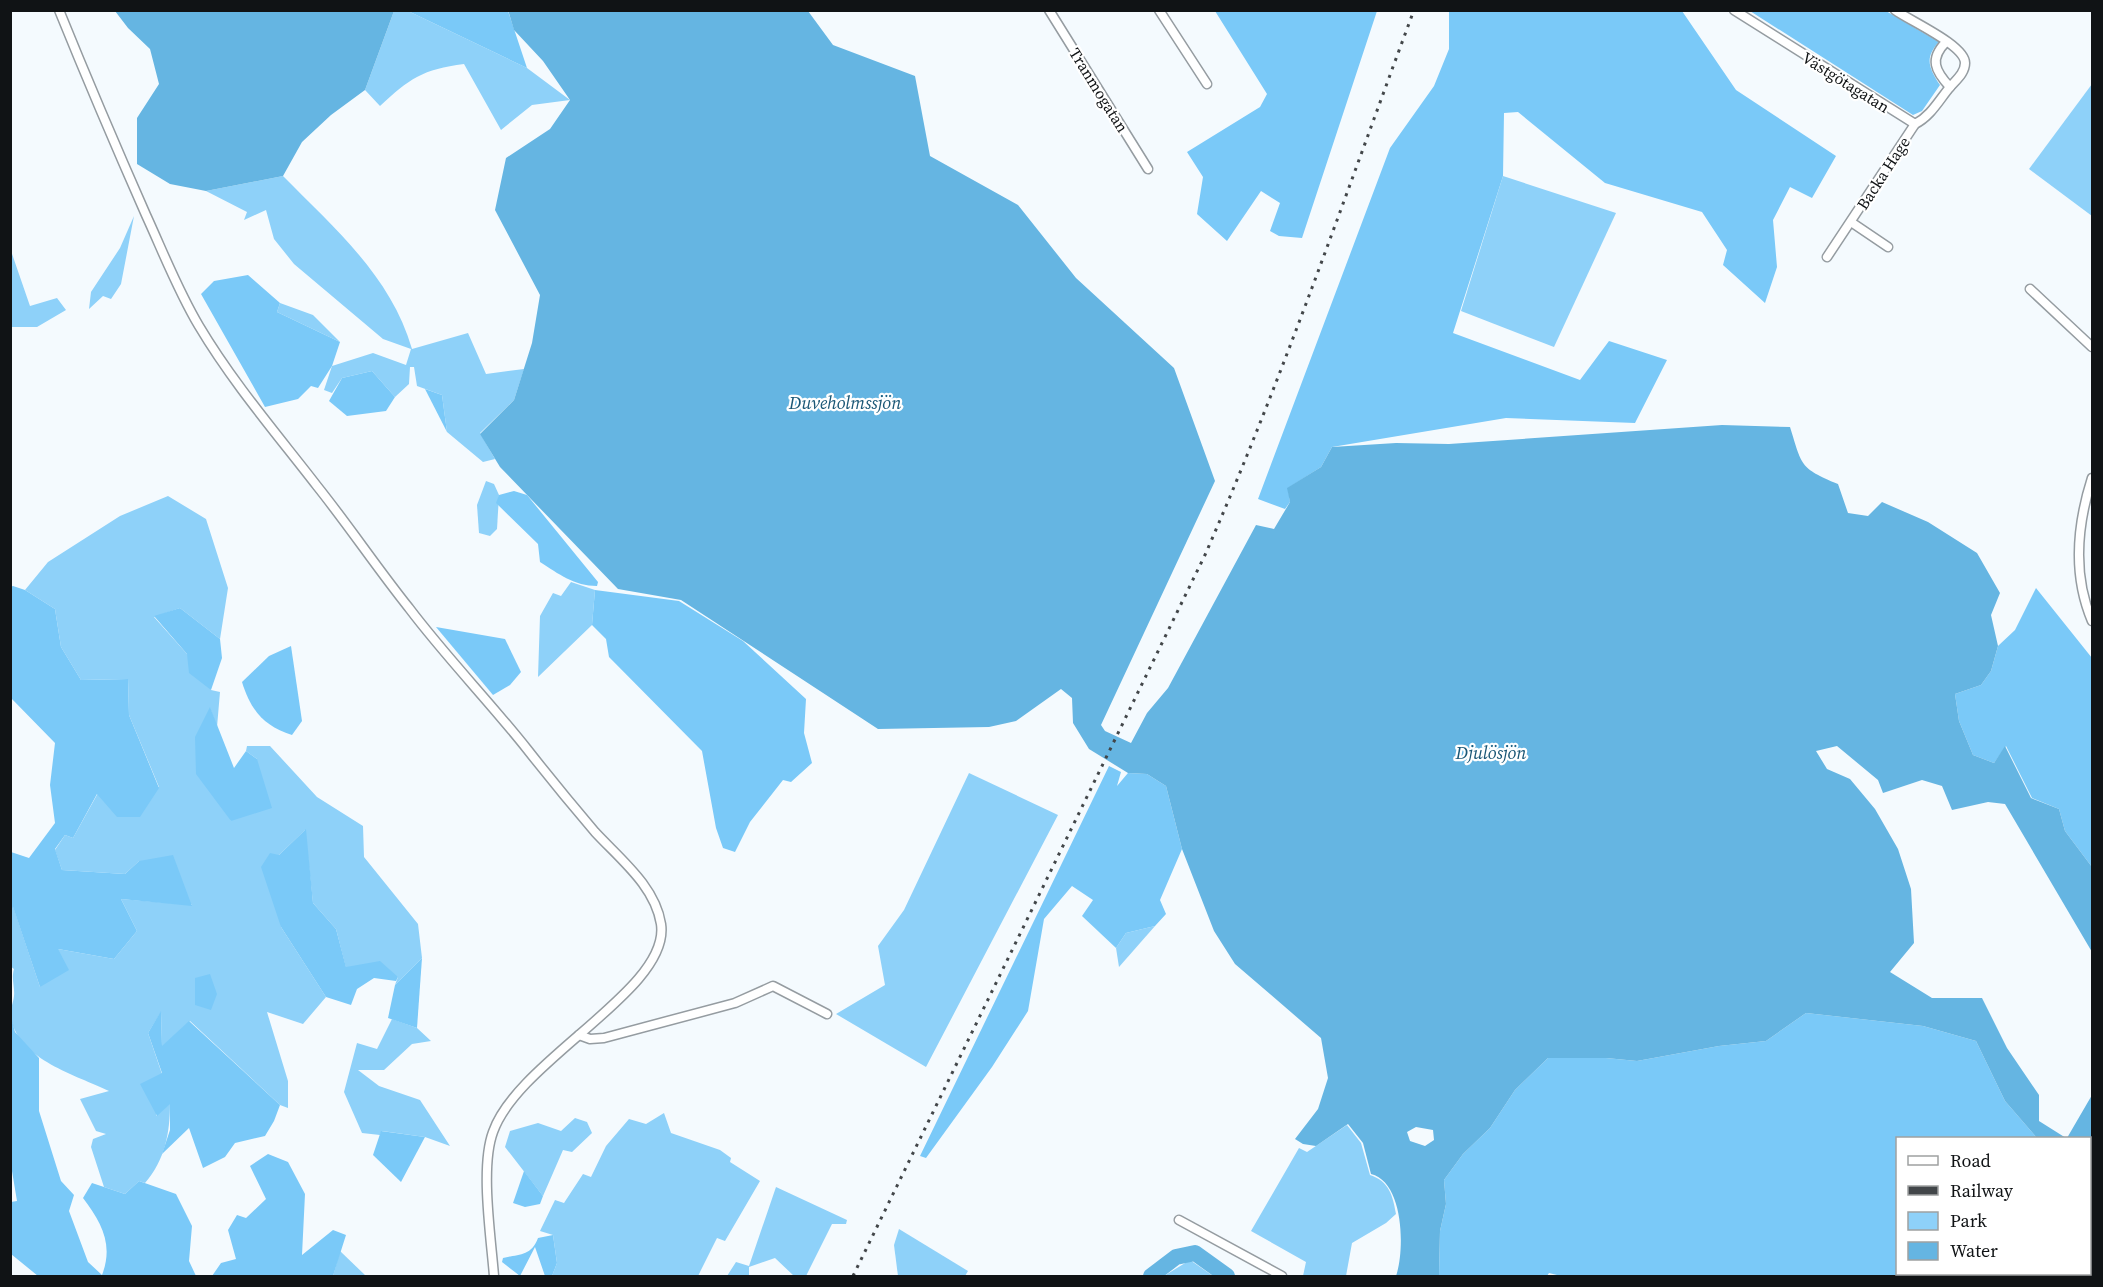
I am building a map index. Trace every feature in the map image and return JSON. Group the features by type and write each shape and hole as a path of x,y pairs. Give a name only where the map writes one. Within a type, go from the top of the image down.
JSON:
{"street":[{"path":"59,10 115,148 176,282 214,350 410,609 551,780 630,869 657,905 662,929 661,942 646,972 579,1035 522,1084 505,1107 492,1134 488,1184 494,1276"},
{"name":"Tranmogatan","path":"1049,10 1148,168"},
{"path":"1159,10 1207,84"},
{"name":"Västgötagatan","path":"1734,10 1915,124"},
{"path":"1895,10 1946,42 1961,53 1966,62 1964,71 1925,119 1915,124"},
{"path":"1946,42 1935,56 1934,62 1936,70 1950,87"},
{"name":"Backa Hage","path":"1827,257 1915,124"},
{"name":"Backa Hage","path":"1851,222 1888,247"},
{"path":"2030,289 2092,347"},
{"path":"2092,478 2079,525 2078,554 2082,592 2092,621"},
{"path":"579,1035 590,1039 604,1038 735,1003 773,986 827,1014"},
{"path":"1179,1220 1282,1276"}],"green space":[{"path":"394,11 408,11 527,68 570,100 532,105 501,130 464,64 427,72 409,82 380,106 365,90"},
{"path":"2092,84 2092,216 2029,169"},
{"path":"283,176 341,234 375,276 403,323 412,349 468,333 486,374 524,369 514,400 480,433 495,459 483,462 447,432 442,395 417,386 414,367 410,367 409,384 395,397 372,371 342,378 332,393 324,390 332,366 373,353 406,365 411,349 383,339 294,264 274,239 266,210 244,220 247,212 206,191"},
{"path":"1503,176 1616,213 1554,347 1461,311"},
{"path":"134,216 121,284 111,299 103,296 89,309 91,292 120,248"},
{"path":"10,248 30,306 57,298 66,310 37,327 11,327"},
{"path":"280,303 313,315 340,342 277,312"},
{"path":"486,481 494,484 499,495 497,529 490,536 479,533 477,505"},
{"path":"168,496 206,519 228,588 220,639 180,608 154,617 187,654 211,690 220,692 217,727 210,708 231,821 257,759 246,751 247,746 270,746 317,797 363,826 364,857 418,924 422,958 395,985 398,977 346,968 336,929 313,903 305,830 279,855 281,927 326,997 303,1024 267,1012 288,1081 288,1108 280,1105 190,1021 162,1047 161,1012 148,1033 162,1074 156,1116 170,1103 165,1146 157,1165 145,1183 139,1181 125,1194 104,1187 91,1147 93,1139 106,1134 96,1131 80,1099 109,1091 37,1056 16,1033 11,1019 14,969 10,966 10,910 13,906 40,987 58,949 114,959 137,931 121,899 192,905 139,861 125,874 62,870 55,850 65,835 73,838 98,793 159,787 129,715 128,679 81,680 61,647 55,609 25,590 48,562 120,516"},
{"path":"571,582 595,590 592,625 538,677 540,616 553,593 561,596"},
{"path":"969,773 1058,815 926,1067 836,1014 885,985 878,946 904,910"},
{"path":"1155,926 1119,967 1116,948 1126,933"},
{"path":"392,1019 417,1028 431,1041 412,1044 384,1070 358,1070 379,1086 420,1100 450,1146 425,1137 382,1131 380,1135 362,1133 344,1092 357,1043 377,1049"},
{"path":"664,1113 671,1133 720,1150 731,1158 730,1162 760,1181 725,1241 717,1238 698,1276 552,1276 557,1263 553,1235 540,1231 555,1200 564,1203 583,1174 591,1177 606,1146 629,1119 646,1124"},
{"path":"575,1118 587,1122 592,1133 572,1152 563,1150 543,1196 505,1147 510,1131 538,1123 561,1131"},
{"path":"1347,1125 1361,1143 1370,1175 1382,1181 1389,1190 1396,1214 1386,1223 1352,1243 1346,1276 1303,1276 1306,1262 1251,1231 1299,1148 1307,1152"},
{"path":"776,1187 847,1220 846,1224 832,1224 806,1276 794,1276 775,1258 749,1267 749,1276 727,1276 736,1262 749,1266"},
{"path":"899,1229 968,1271 965,1276 898,1276 894,1245"},
{"path":"340,1251 366,1276 333,1276"},
{"path":"1190,1260 1213,1276 1164,1276"}],"shaded area":[{"path":"408,11 508,11 527,68"},
{"path":"1215,11 1377,11 1302,238 1279,236 1270,231 1280,203 1261,191 1227,241 1197,214 1203,177 1187,152 1260,107 1267,94"},
{"path":"1449,11 1682,11 1736,90 1836,156 1812,198 1790,187 1773,220 1777,267 1765,303 1723,265 1727,250 1702,212 1605,183 1518,112 1504,113 1503,176 1453,333 1580,380 1609,341 1667,360 1635,423 1506,418 1332,447 1321,467 1288,488 1290,502 1285,509 1258,499 1390,148 1434,86 1449,49"},
{"path":"1750,11 1886,11 1939,42 1931,53 1930,63 1940,85 1922,111 1913,115"},
{"path":"248,275 280,303 277,312 340,342 332,366 318,388 311,386 298,399 265,407 201,294 214,281"},
{"path":"372,371 395,397 386,411 347,416 329,401 342,378"},
{"path":"425,389 442,395 447,432"},
{"path":"514,491 527,495 598,582 597,586 574,582 540,562 538,544 496,503 499,495"},
{"path":"10,587 25,590 55,609 61,647 81,680 128,679 129,715 159,788 140,817 117,817 97,794 73,838 65,835 55,849 62,870 125,874 139,861 173,855 192,906 121,899 137,931 114,959 58,949 69,970 40,987 13,907 11,910 11,852 29,858 55,823 50,785 55,743 11,698"},
{"path":"2036,588 2092,658 2092,867 2065,831 2059,809 2032,798 2006,746 1994,763 1973,755 1959,721 1955,694 1981,685 1991,671 1998,646 2015,630"},
{"path":"595,590 679,601 743,641 806,699 804,733 812,763 791,782 783,780 750,822 735,852 723,848 716,828 702,751 609,657 606,639 592,625"},
{"path":"180,608 220,639 222,658 211,690 189,673 187,654 154,616"},
{"path":"436,627 505,639 521,672 510,685 493,695"},
{"path":"291,646 302,721 292,735 274,727 260,716 254,709 242,682 269,656"},
{"path":"210,707 234,768 246,751 257,759 272,808 231,821 196,774 195,737"},
{"path":"1109,766 1121,772 1117,786 1128,773 1147,774 1166,786 1182,849 1160,900 1166,914 1155,926 1126,933 1116,948 1082,916 1093,900 1072,886 1044,919 1028,1011 992,1067 926,1158 920,1156"},
{"path":"306,829 313,903 336,929 346,967 380,961 398,977 396,981 374,978 357,989 351,1005 326,997 281,927 261,867 270,853 279,855"},
{"path":"422,958 417,1028 388,1018 395,985"},
{"path":"210,974 217,994 211,1010 195,1005 195,978"},
{"path":"161,1011 162,1046 189,1021 280,1105 265,1136 235,1143 225,1157 203,1168 189,1128 162,1154 170,1130 170,1104 157,1116 140,1084 162,1073 148,1033"},
{"path":"1806,1013 1923,1026 1976,1041 2005,1101 2036,1137 1896,1137 1896,1275 2076,1276 1561,1276 1549,1273 1547,1276 1439,1276 1440,1231 1446,1204 1444,1180 1463,1154 1490,1128 1515,1090 1548,1058 1606,1058 1637,1061 1719,1046 1766,1041"},
{"path":"11,1017 15,1032 39,1058 39,1111 61,1181 74,1195 69,1211 88,1262 102,1275 107,1253 104,1234 83,1198 92,1183 125,1194 139,1181 176,1194 192,1226 189,1261 196,1276 38,1276 11,1254 11,1202 17,1201 10,1159"},
{"path":"381,1131 425,1137 401,1182 373,1155"},
{"path":"268,1154 288,1162 305,1194 302,1255 333,1230 346,1235 333,1276 212,1276 221,1263 236,1259 228,1230 237,1215 246,1218 266,1199 250,1166"},
{"path":"524,1171 543,1196 540,1204 525,1207 513,1203"},
{"path":"553,1235 557,1263 552,1276 545,1276 535,1247 520,1276 502,1262 503,1258 528,1252 538,1238"}],"water":[{"path":"508,10 808,11 833,45 915,76 930,156 1018,205 1076,278 1174,368 1215,481 1101,725 1105,731 1131,743 1147,713 1168,688 1256,525 1274,529 1290,502 1287,488 1321,467 1332,447 1396,443 1449,444 1722,425 1790,427 1804,464 1816,474 1838,484 1848,513 1868,516 1882,502 1928,522 1977,553 2000,593 1991,615 1998,646 1991,671 1981,685 1955,694 1959,721 1973,755 1994,763 2005,746 2031,798 2059,809 2065,831 2092,867 2092,952 2005,804 1988,802 1952,810 1942,786 1922,780 1883,793 1878,780 1837,746 1816,751 1827,769 1850,779 1875,809 1898,849 1911,889 1914,943 1890,972 1932,998 1982,998 2007,1048 2039,1095 2039,1121 2064,1137 2036,1137 2005,1101 1976,1041 1923,1026 1806,1013 1766,1041 1719,1046 1637,1061 1606,1058 1548,1058 1515,1090 1490,1128 1463,1154 1444,1180 1446,1204 1440,1231 1439,1276 1396,1276 1401,1250 1401,1234 1396,1203 1382,1180 1371,1174 1363,1143 1348,1124 1316,1146 1303,1144 1295,1139 1318,1109 1328,1078 1321,1038 1235,964 1214,931 1182,849 1166,786 1147,774 1128,773 1089,749 1073,723 1072,698 1061,689 1016,721 989,727 878,729 681,600 618,589 500,467 480,434 514,400 532,343 540,295 495,210 506,158 550,129 570,100 543,61 514,30","holes":["1416,1127 1433,1130 1434,1140 1425,1146 1410,1141 1407,1132"]},
{"path":"115,11 394,11 365,90 331,115 302,142 283,176 206,191 170,184 137,164 137,118 159,84 150,49 128,28"},
{"path":"2092,1095 2092,1142 2091,1137 2068,1137"},
{"path":"2091,1160 2092,1276 2078,1276 2091,1275"}],"waterway":[{"path":"1151,1276 1176,1257 1195,1253 1227,1276"}],"railway":[{"path":"853,1276 1205,555 1287,353 1414,10"}],"water label":[{"name":"Duveholmssjön","path":"845,402"},
{"name":"Djulösjön","path":"1491,752"}]}
